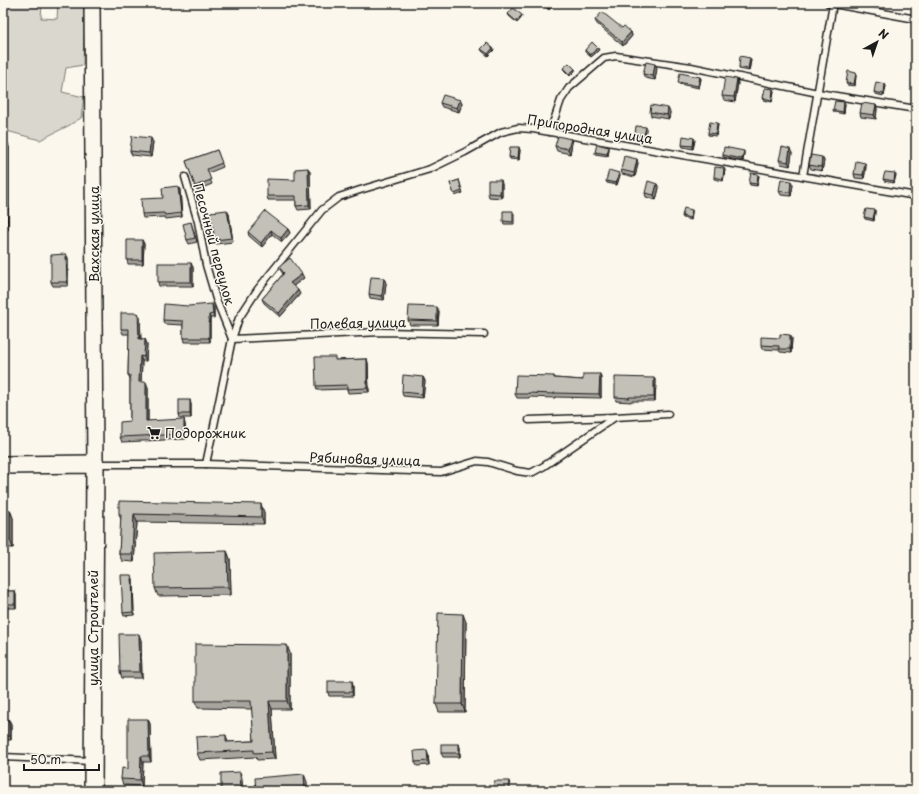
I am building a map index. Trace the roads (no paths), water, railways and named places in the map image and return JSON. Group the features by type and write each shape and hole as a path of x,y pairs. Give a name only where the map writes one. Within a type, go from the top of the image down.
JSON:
{"main road":[{"path":"3,465 95,464"},
{"name":"улица Строителей","path":"93,791 95,464"}],"street":[{"name":"Вахская улица","path":"92,3 95,464"}],"lane":[{"path":"804,176 831,3 916,19"},
{"path":"550,132 561,100 569,88 604,58 616,56 691,67 818,93 916,110"},
{"name":"Пригородная улица","path":"206,464 232,339 239,318 258,289 322,210 339,197 430,169 501,132 518,128 550,132 916,196"},
{"name":"Песочный переулок","path":"185,177 198,222 206,266 216,299 232,339"},
{"name":"Полевая улица","path":"232,339 381,332 484,334"},
{"path":"529,420 668,414"},
{"name":"Рябиновая улица","path":"95,464 206,464 441,472 477,461 488,462 517,471 531,473 544,466 615,417"},
{"path":"3,757 92,761"}],"place":[{"name":"Подорожник","path":"154,433"}]}
